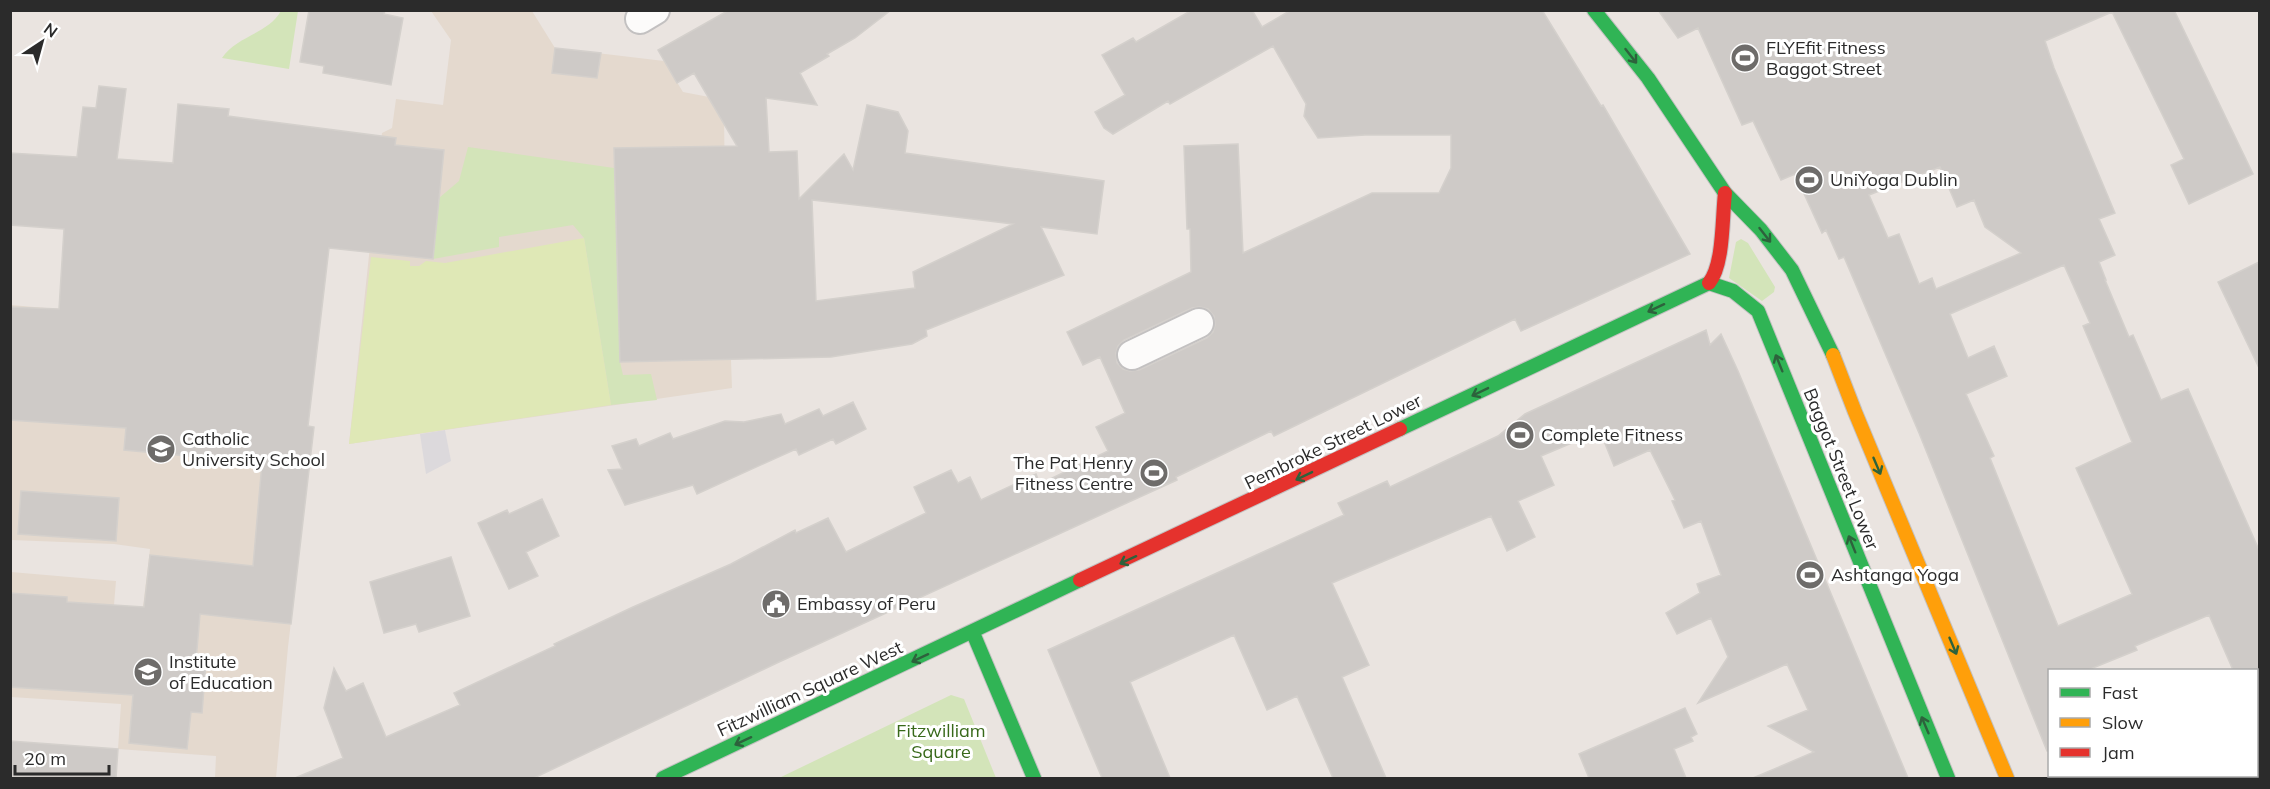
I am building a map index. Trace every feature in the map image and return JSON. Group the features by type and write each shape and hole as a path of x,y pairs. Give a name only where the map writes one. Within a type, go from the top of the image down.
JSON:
{"main road":[{"name":"Baggot Street Lower","path":"1594,10 1647,78 1725,193 1761,230 1792,270 1803,290 1838,365 1855,412 2007,778"},
{"path":"1709,283 1714,275 1718,259 1725,193"},
{"name":"Baggot Street Lower","path":"1709,283 1733,291 1758,311 1911,692 1948,778"},
{"name":"Pembroke Street Lower","path":"973,633 1709,283"},
{"path":"973,633 1034,778"},
{"name":"Fitzwilliam Square West","path":"663,778 973,633"}],"street":[{"path":"1132,355 1199,323"}],"shaded area":[{"path":"431,11 532,11 555,48 664,61 683,92 709,97 724,115 732,388 349,444 382,133 392,128 396,99 443,105 451,40"},
{"name":"Catholic University School","path":"11,305 116,314 202,416 314,427 288,647 276,778 215,778 216,756 118,749 121,704 11,697 11,572 116,581 114,605 143,607 150,549 114,544 11,540"},
{"path":"445,430 451,461 426,474 420,434"}],"green space":[{"path":"281,11 298,11 289,69 222,58 235,45 268,25"},
{"path":"468,147 614,168 620,362 623,375 651,374 657,400 611,405 584,238 573,225 499,237 499,247 433,259 439,198 459,181"},
{"path":"584,238 611,405 349,444 371,257 410,261 410,266 419,266 426,261 445,263"},
{"path":"1741,239 1748,243 1775,287 1774,292 1762,301 1729,278 1736,242"},
{"name":"Fitzwilliam Square","path":"951,695 964,699 996,778 779,778"}],"building":[{"path":"309,10 385,10 384,14 403,18 391,85 323,73 324,66 300,62"},
{"path":"729,10 891,10 855,38 827,54 829,56 800,73 817,105 766,98 769,152 797,151 799,199 844,154 853,170 867,105 898,112 908,131 905,153 1104,181 1097,234 1041,227 1064,275 926,330 927,336 912,344 831,357 620,362 614,148 737,146 694,73 677,83 658,50","holes":["812,200 1013,224 913,272 915,288 816,301"]},
{"path":"1192,10 1252,10 1262,27 1291,10 1542,10 1601,106 1603,105 1690,254 1521,331 1515,319 1274,436 1271,431 1176,477 1177,480 779,662 534,778 295,778 343,758 324,708 334,668 346,691 363,683 386,737 460,705 454,693 633,607 731,564 795,530 796,533 828,518 846,552 926,513 914,487 951,470 958,483 970,477 981,500 1036,474 1040,484 1108,451 1096,427 1125,413 1100,357 1083,365 1067,332 1191,272 1184,146 1238,144 1243,253 1372,193 1439,193 1451,168 1451,135 1365,135 1318,138 1304,116 1306,104 1273,46 1170,104 1168,101 1113,134 1104,128 1095,112 1125,95 1102,55 1133,38 1136,42","holes":["1192,308 1208,309 1214,316 1215,325 1213,332 1207,338 1139,370 1123,369 1117,363 1118,346 1124,340"]},
{"path":"1658,10 2174,10 2253,174 2189,204 2171,165 2184,159 2112,12 2045,41 2054,68 2115,213 2099,219 2115,255 2099,262 2105,280 2129,337 2133,335 2161,400 2188,389 2259,550 2259,670 2233,669 2209,615 2135,646 2137,650 2090,669 2048,669 2047,751 1919,433 1844,257 1839,259 1826,230 1822,233 1795,174 1781,180 1753,121 1742,125 1698,28 1678,38","holes":["1940,167 1957,207 1974,200 1985,227 2021,253 1936,289 1932,278 1919,284 1899,234 1888,238 1869,195","2064,265 2090,323 2083,326 2132,442 2076,468 2132,594 2058,626 1990,458 1994,456 1966,394 2007,376 1994,346 1968,358 1950,314"]},
{"path":"555,48 601,53 597,78 552,73"},
{"path":"99,86 126,89 117,159 173,163 178,104 229,109 228,116 396,138 395,145 444,150 433,259 329,248 308,426 314,427 291,624 200,614 196,661 206,662 202,713 191,712 187,749 129,743 133,695 10,687 10,593 67,597 67,602 144,607 150,555 253,566 262,463 124,450 126,428 10,420 10,307 59,309 64,229 10,225 10,153 77,157 83,107 96,108"},
{"path":"2259,262 2259,368 2218,282"},
{"path":"1706,330 1710,345 1721,334 1738,371 1908,778 1753,778 1814,752 1768,726 1808,710 1787,664 1698,703 1728,657 1711,618 1677,634 1666,613 1700,593 1697,584 1721,575 1701,521 1684,528 1672,501 1675,500 1650,450 1614,466 1600,431 1541,456 1554,485 1518,501 1535,537 1507,551 1491,516 1332,583 1369,665 1342,677 1386,778 1333,778 1297,696 1267,710 1234,635 1130,682 1170,778 1102,778 1048,650 1344,515 1338,503 1387,481 1390,487 1498,436 1525,414"},
{"path":"853,402 866,429 836,444 833,439 799,455 796,449 697,494 693,485 625,505 608,470 622,469 612,446 636,439 639,446 670,433 673,439 725,421 744,422 781,414 785,424 819,409 823,416"},
{"path":"21,491 119,498 116,541 18,534"},
{"path":"542,499 559,536 526,552 538,576 509,589 478,523 507,510 509,514"},
{"path":"451,557 470,616 419,632 416,624 384,633 370,582"},
{"path":"1685,708 1697,734 1691,737 1693,741 1674,749 1686,778 1589,778 1579,754"},
{"path":"10,741 118,749 116,778 10,776"}],"traffic: fast":[{"path":"1594,10 1648,78 1725,193 1761,230 1792,270 1833,355"},
{"path":"1709,283 1733,291 1758,311 1948,778"},
{"path":"1400,429 1709,283"},
{"path":"663,778 1080,580"},
{"path":"973,633 1034,778"}],"traffic: slow":[{"path":"1833,355 2007,778"}],"traffic: jam":[{"path":"1709,283 1714,275 1720,253 1725,193"},
{"path":"1080,580 1400,429"}],"place":[{"name":"FLYEfit Fitness Baggot Street","path":"1745,58"},
{"name":"UniYoga Dublin","path":"1809,180"},
{"name":"Complete Fitness","path":"1520,435"},
{"name":"Catholic University School","path":"161,449"},
{"name":"The Pat Henry Fitness Centre","path":"1154,473"},
{"name":"Ashtanga Yoga","path":"1810,575"},
{"name":"Embassy of Peru","path":"776,604"},
{"name":"Institute of Education","path":"148,672"}]}
